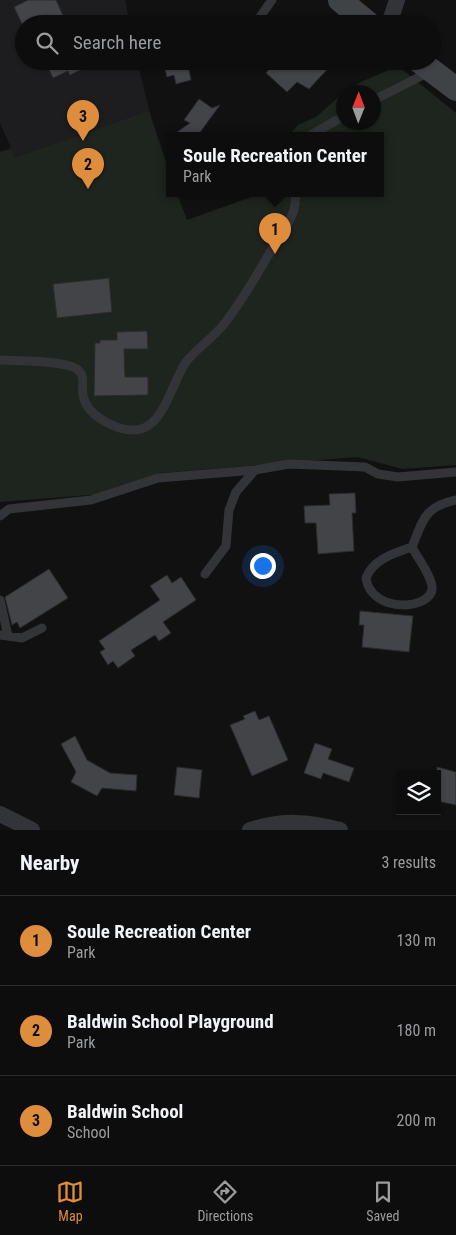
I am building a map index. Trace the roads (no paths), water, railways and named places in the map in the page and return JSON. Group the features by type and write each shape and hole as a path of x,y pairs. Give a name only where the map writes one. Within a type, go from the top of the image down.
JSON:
{"street":[{"path":"340,0 358,15"},
{"path":"392,15 398,0"},
{"path":"431,70 456,89"},
{"path":"0,814 32,830"},
{"path":"250,830 275,823 294,821 340,830"}],"lane":[{"path":"261,15 272,0"},
{"path":"381,95 420,70"},
{"path":"316,132 336,121"},
{"path":"0,360 72,366 82,374 83,396 89,408 98,416 118,428 131,430 143,428 160,413 169,400 178,374 187,361 223,325 253,280 293,213 295,197"},
{"path":"0,516 8,509 91,500 158,478 254,470 289,464 365,467 378,474 398,477 456,472"},
{"path":"205,574 226,546 229,510 236,492 254,470"},
{"path":"412,548 432,585 427,599 416,603 392,604 380,600 371,594 366,578 372,567 388,556 412,548 426,514 445,503 456,500"},
{"path":"0,600 4,636 22,638 42,628"}],"place":[{"name":"Baldwin School","path":"83,141"},
{"name":"Baldwin School Playground","path":"88,189"},
{"name":"Soule Recreation Center","path":"275,254"}]}
